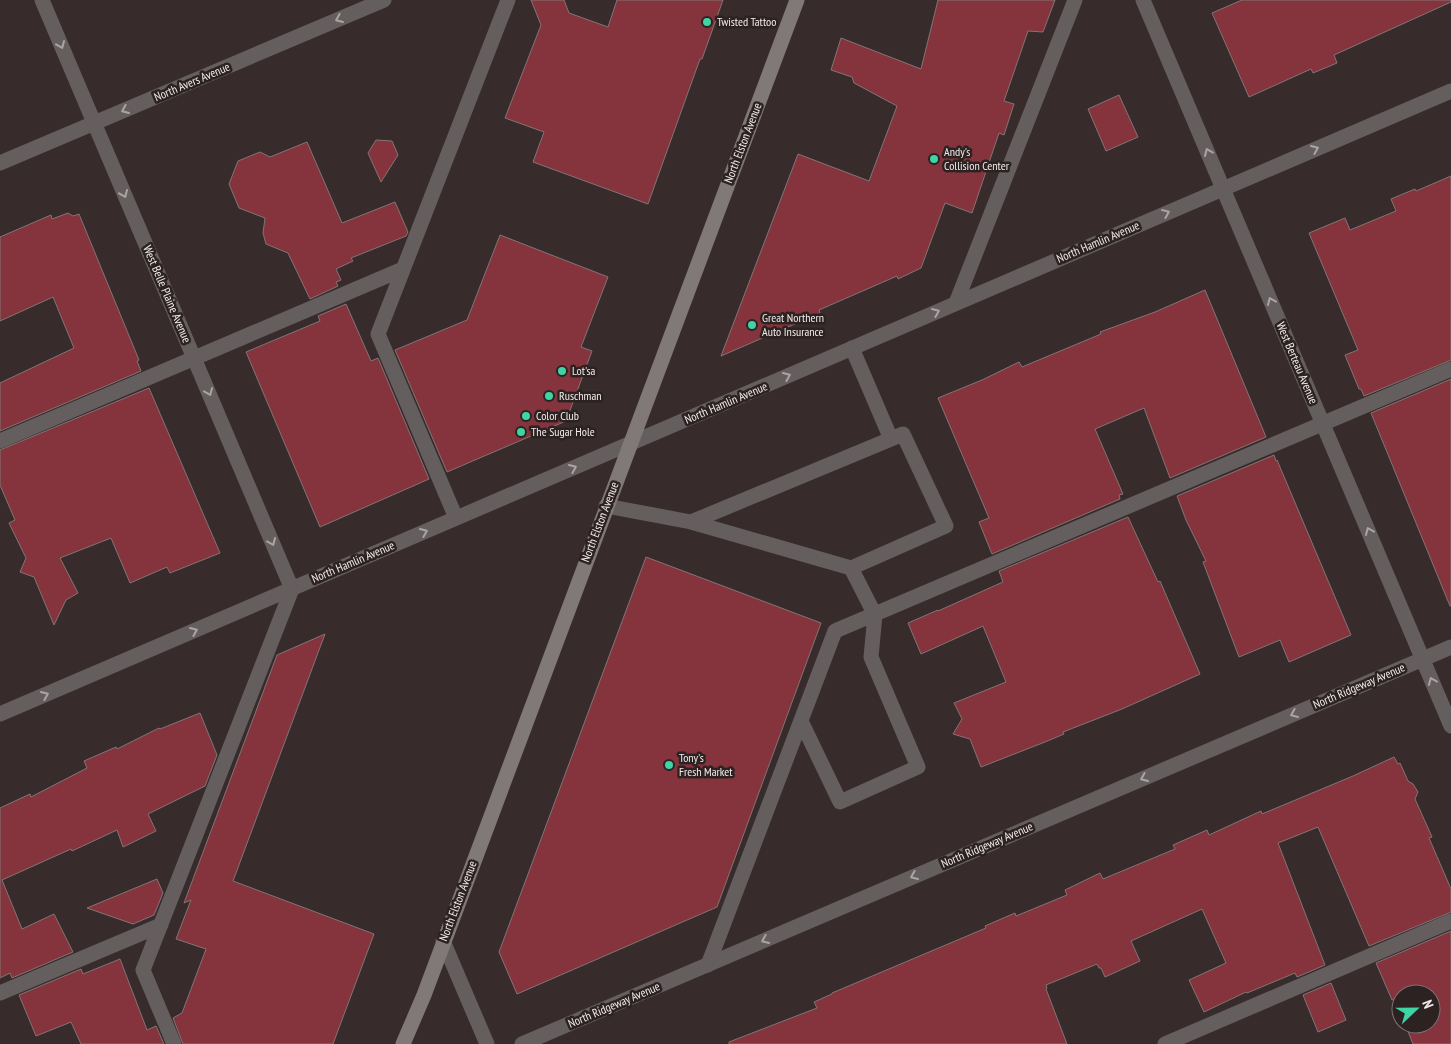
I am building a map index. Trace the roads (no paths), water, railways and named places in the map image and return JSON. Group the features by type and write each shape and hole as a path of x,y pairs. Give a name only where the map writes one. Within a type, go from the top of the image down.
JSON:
{"main road":[{"name":"North Elston Avenue","path":"403,1044 424,995 797,0"}],"street":[{"name":"West Belle Plaine Avenue","path":"42,0 292,589"},
{"name":"North Avers Avenue","path":"0,163 384,0"},
{"path":"456,518 378,334 508,0"},
{"path":"956,303 1075,0"},
{"name":"West Berteau Avenue","path":"1143,0 1451,726"},
{"name":"North Hamlin Avenue","path":"0,714 1451,91"},
{"path":"0,441 403,269"},
{"path":"852,348 891,439"},
{"path":"708,965 835,631 1451,369"},
{"path":"606,506 691,522 851,568 946,526 903,434 691,522"},
{"path":"800,721 840,802 918,767 871,656 875,614 851,568"},
{"path":"174,1044 142,970 292,589"},
{"name":"North Ridgeway Avenue","path":"522,1044 1451,646"},
{"path":"1165,1044 1451,921"},
{"path":"0,992 161,925"},
{"path":"443,941 486,1044"}],"place":[{"name":"Twisted Tattoo","path":"707,22"},
{"name":"Andy's Collision Center","path":"934,159"},
{"name":"Great Northern Auto Insurance","path":"752,325"},
{"name":"Lot'sa","path":"562,371"},
{"name":"Ruschman","path":"549,396"},
{"name":"Color Club","path":"526,416"},
{"name":"The Sugar Hole","path":"521,432"},
{"name":"Tony's Fresh Market","path":"669,765"}]}
